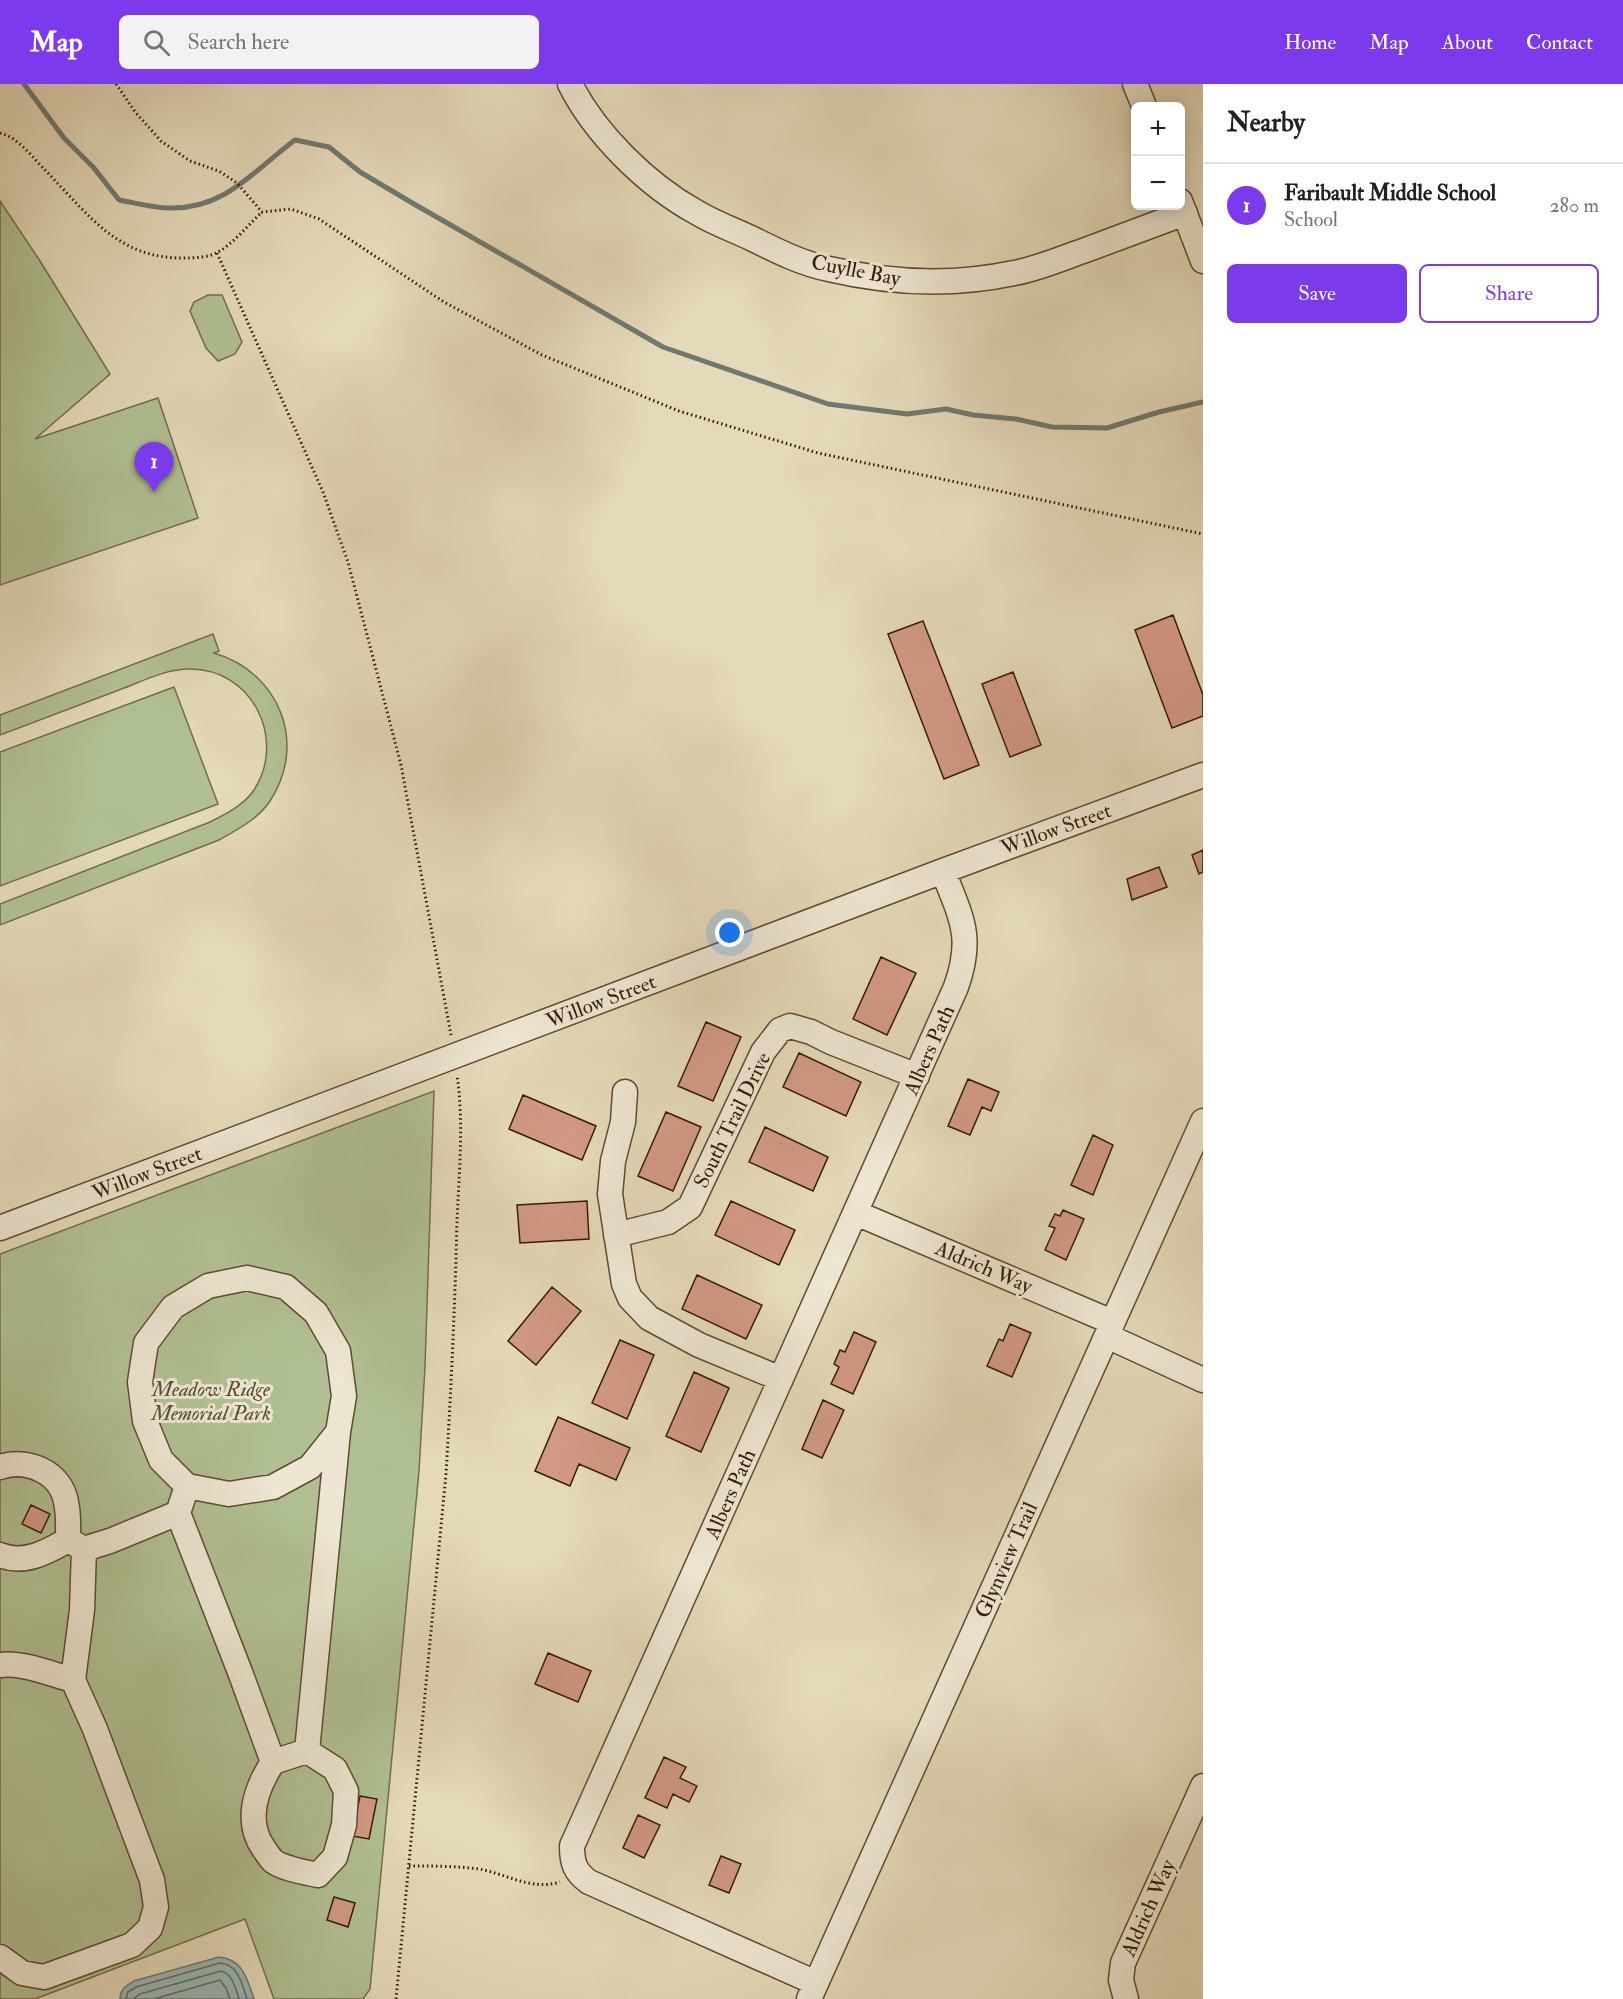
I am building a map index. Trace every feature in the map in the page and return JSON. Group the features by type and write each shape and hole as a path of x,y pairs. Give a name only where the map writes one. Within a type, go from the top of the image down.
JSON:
{"street":[{"name":"Cuylle Bay","path":"570,84 599,129 627,160 660,187 695,212 781,252 826,269 872,278 919,281 967,280 1015,273 1059,259 1176,210"},
{"path":"1135,84 1142,102"},
{"path":"1184,210 1203,261"},
{"name":"Willow Street","path":"0,1228 1203,775"},
{"name":"Albers Path","path":"579,1874 572,1861 572,1846 856,1213 963,968 966,948 964,928 943,871"},
{"name":"South Trail Drive","path":"616,1235 668,1222 690,1207 763,1052 780,1030 790,1026 811,1032 917,1076"},
{"path":"625,1092 623,1122 613,1161 610,1194 624,1284 630,1298 649,1318 699,1345 781,1379"},
{"name":"Glynview Trail","path":"812,1991 1109,1329 1198,1148 1203,1121"},
{"name":"Aldrich Way","path":"856,1213 1109,1329 1203,1380"},
{"path":"307,1751 338,1432 344,1396 338,1351 316,1313 286,1287 247,1278 208,1286 173,1308 146,1343 140,1383 145,1421 161,1460 186,1486 229,1494 273,1487 310,1467 338,1432"},
{"path":"0,1467 22,1463 41,1468 57,1481 66,1500 76,1545 82,1610 73,1680 95,1729 152,1880 156,1907 150,1928 132,1945 44,1977 22,1973 0,1958"},
{"path":"186,1486 178,1513 273,1762"},
{"path":"0,1555 8,1558 28,1558 76,1545 110,1541 178,1513"},
{"path":"0,1665 7,1664 73,1680"},
{"path":"307,1751 335,1769 346,1791 344,1825 335,1857 318,1875 295,1870 272,1860 259,1841 252,1815 261,1780 273,1762 307,1751"},
{"name":"Aldrich Way","path":"1126,1999 1121,1980 1123,1963 1203,1786"},
{"path":"579,1874 588,1882 812,1991"}],"path":[{"path":"116,84 136,113 160,141 190,161 219,171 237,183 262,212"},
{"path":"0,134 19,143 103,230 128,247 145,253 169,258 197,258 217,253 262,212 291,209 319,219 444,302 542,355 679,411 818,453 1203,534"},
{"path":"217,253 323,492 348,562 401,765 461,1098 451,1392 445,1485 396,1999"},
{"path":"409,1866 452,1866 482,1870 525,1883 542,1885 554,1884 579,1874"}],"green space":[{"path":"0,201 110,374 35,439 158,398 198,518 0,585"},
{"path":"208,295 222,295 242,342 235,354 218,361 206,348 190,311 194,302"},
{"path":"213,634 219,651 214,653 237,662 256,676 270,693 281,712 286,734 286,756 281,779 270,801 253,819 219,840 0,925 0,904 210,822 240,805 254,790 263,770 267,749 265,729 258,710 246,693 230,680 211,672 189,669 162,674 0,735 0,715"},
{"path":"174,687 218,804 0,886 0,752"},
{"name":"Meadow Ridge Memorial Park","path":"434,1091 425,1367 419,1471 370,1989 363,1999 274,1999 245,1919 35,1999 0,1999 0,1254"}],"water":[{"path":"219,1957 239,1966 246,1977 254,1999 120,1999 122,1990 134,1981"}],"building":[{"path":"1173,615 1203,695 1203,716 1172,728 1135,630"},
{"path":"923,621 979,765 944,779 888,634"},
{"path":"1013,672 1041,745 1010,757 982,684"},
{"path":"1203,850 1203,872 1199,874 1192,855"},
{"path":"1159,867 1167,887 1132,900 1127,879"},
{"path":"881,957 916,973 887,1035 853,1019"},
{"path":"706,1022 741,1037 713,1101 678,1086"},
{"path":"799,1053 861,1082 846,1116 783,1087"},
{"path":"968,1079 999,1092 991,1111 982,1107 970,1135 948,1126"},
{"path":"523,1095 596,1126 582,1160 509,1129"},
{"path":"666,1112 701,1127 673,1191 638,1176"},
{"path":"765,1127 828,1157 813,1191 749,1162"},
{"path":"1093,1135 1113,1145 1093,1195 1071,1185"},
{"path":"587,1201 589,1239 520,1243 517,1205"},
{"path":"731,1201 795,1230 779,1265 715,1235"},
{"path":"1063,1210 1084,1219 1066,1260 1045,1250 1055,1228 1049,1226 1055,1214 1060,1216"},
{"path":"697,1275 762,1305 746,1339 682,1309"},
{"path":"552,1287 581,1311 536,1365 508,1341"},
{"path":"1010,1324 1031,1333 1012,1377 987,1366 999,1339 1003,1341"},
{"path":"854,1332 876,1342 853,1394 831,1384 839,1367 834,1364 840,1350 845,1352"},
{"path":"620,1340 654,1355 627,1419 592,1403"},
{"path":"694,1372 729,1388 701,1452 666,1436"},
{"path":"823,1400 844,1410 822,1458 802,1449"},
{"path":"558,1417 630,1448 616,1480 579,1464 570,1486 535,1471"},
{"path":"31,1505 50,1514 41,1533 22,1524"},
{"path":"548,1653 591,1671 578,1702 535,1684"},
{"path":"664,1757 686,1767 680,1778 697,1786 689,1802 673,1794 667,1808 645,1798"},
{"path":"360,1796 377,1799 369,1839 352,1836"},
{"path":"638,1815 660,1825 644,1858 623,1848"},
{"path":"721,1856 741,1864 729,1893 709,1885"},
{"path":"334,1897 355,1903 348,1927 327,1920"}],"waterway":[{"path":"24,84 64,138 94,168 119,200 164,208 190,207 207,202 238,186 295,140 329,147 360,172 663,347 828,404 907,414 946,409 973,415 1016,419 1052,427 1107,428 1159,412 1203,402"}],"place":[{"name":"Faribault Middle School","path":"154,492"}]}
